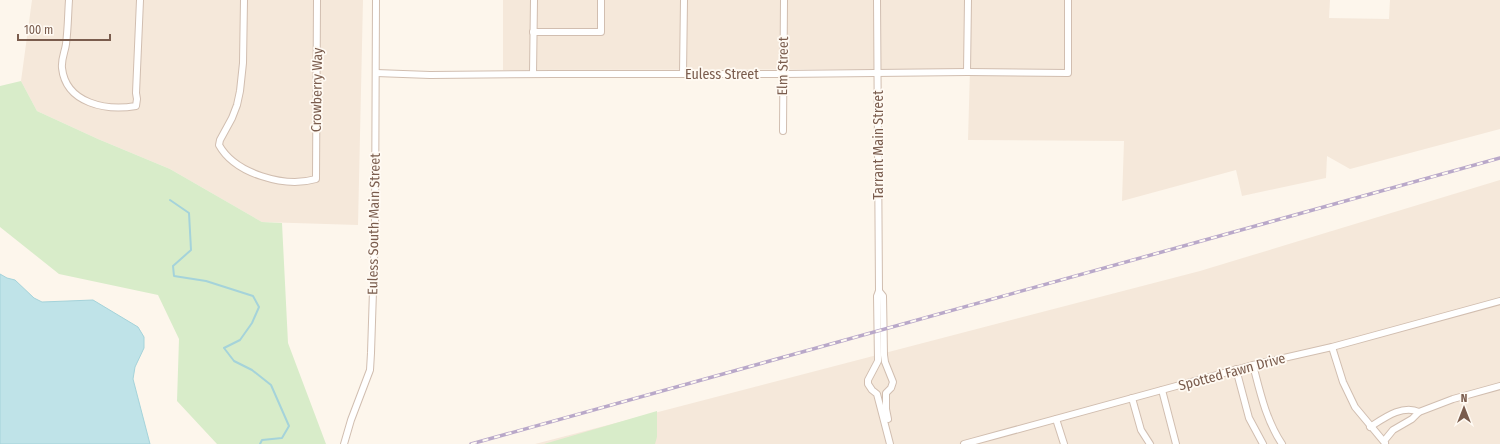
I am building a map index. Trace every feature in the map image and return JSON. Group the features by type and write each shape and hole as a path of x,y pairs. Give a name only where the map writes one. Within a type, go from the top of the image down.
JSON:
{"street":[{"path":"69,0 66,44 62,68 70,88 77,96 88,103 128,108 136,106 140,0"},
{"name":"Crowberry Way","path":"244,0 243,63 240,92 237,105 219,145 231,159 256,174 278,181 296,182 316,179 318,0"},
{"name":"Euless South Main Street","path":"344,444 351,420 370,370 372,353 374,284 376,0"},
{"path":"533,74 534,0"},
{"path":"533,32 601,32 601,0"},
{"path":"683,74 684,0"},
{"name":"Elm Street","path":"783,132 784,0"},
{"name":"Tarrant Main Street","path":"877,0 879,291 883,296 880,330"},
{"path":"967,72 968,0"},
{"name":"Euless Street","path":"376,73 430,76 533,74 1068,73 1068,0"},
{"name":"Spotted Fawn Drive","path":"964,444 979,442 1236,369 1332,347 1500,301"},
{"path":"877,394 886,393 891,388 893,382 885,362 880,330"},
{"path":"880,330 878,361 868,380 868,384 877,394 890,444"},
{"path":"1332,347 1342,382 1348,395 1370,427 1385,443 1393,430 1412,419 1419,412 1453,399 1500,386"},
{"path":"1253,365 1266,413 1274,432 1282,444"},
{"path":"1236,369 1250,418 1263,444"},
{"path":"1162,390 1176,444"},
{"path":"886,393 886,409 894,444"},
{"path":"1132,398 1141,430 1150,444"},
{"path":"1370,427 1387,416 1400,411 1413,408 1419,412"},
{"path":"1056,419 1064,444"}],"shaded area":[{"path":"32,0 363,0 358,225 262,222 170,169 98,139 37,111 21,81"},
{"path":"503,0 1330,0 1329,18 1389,19 1390,0 1500,0 1500,129 1350,169 1327,156 1326,178 1242,196 1236,170 1122,201 1124,141 968,140 970,69 503,70"},
{"path":"1500,180 1500,444 535,444 1200,271"}],"green space":[{"path":"21,81 37,111 98,139 170,169 262,222 282,223 288,343 326,444 217,444 177,401 179,339 158,295 59,274 0,227 0,86"},
{"path":"657,411 657,437 655,444 544,444"}],"water":[{"path":"0,274 15,280 34,298 42,302 93,300 138,327 144,337 144,348 135,367 133,379 150,444 0,444"}],"waterway":[{"path":"170,200 189,213 191,250 173,266 174,276 206,281 253,296 259,307 252,323 240,340 224,348 234,361 252,370 271,385 289,426 282,438 262,440 260,444"}],"railway":[{"path":"471,444 1500,158"}]}
